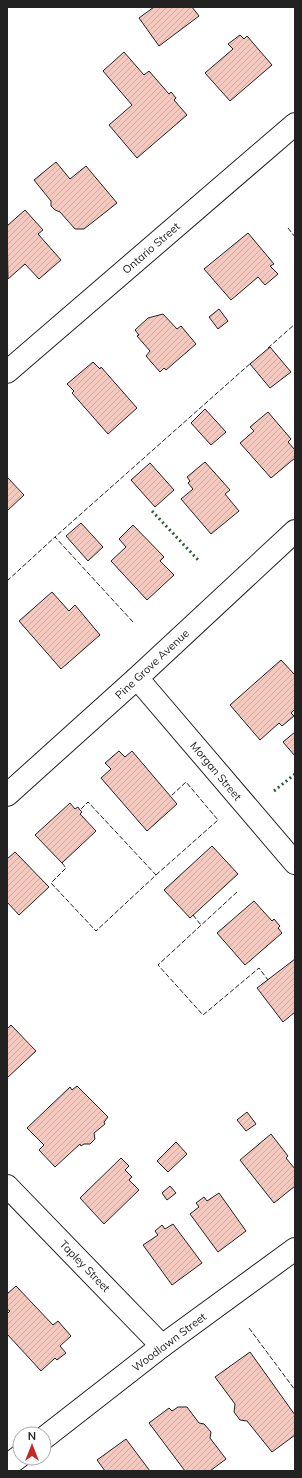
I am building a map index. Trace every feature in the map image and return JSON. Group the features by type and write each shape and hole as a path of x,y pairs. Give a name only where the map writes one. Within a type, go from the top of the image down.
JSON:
{"street":[{"name":"Ontario Street","path":"7,372 295,124"},
{"name":"Pine Grove Avenue","path":"7,795 137,678 295,531"},
{"name":"Morgan Street","path":"137,678 295,863"},
{"name":"Tapley Street","path":"7,1186 162,1346"},
{"name":"Woodlawn Street","path":"52,1432 162,1346 295,1249"}],"building":[{"path":"154,7 192,7 199,16 159,46 139,18"},
{"path":"240,35 244,39 247,36 272,65 230,101 205,73 233,49 228,44"},
{"path":"124,52 144,75 149,71 169,94 171,92 176,98 174,100 187,115 137,158 109,125 132,105 103,71"},
{"path":"56,162 70,179 86,166 117,203 84,229 75,229 60,212 51,206 51,201 34,180"},
{"path":"25,210 43,230 38,234 61,260 39,279 25,264 8,279 7,226"},
{"path":"248,233 274,264 270,266 278,274 265,285 258,277 231,300 204,269"},
{"path":"219,309 228,321 218,329 209,317"},
{"path":"163,314 177,329 181,326 196,344 166,370 164,368 160,372 146,356 150,351 137,336 139,335 135,330 148,318"},
{"path":"270,347 291,372 270,388 250,364"},
{"path":"93,362 100,369 101,367 137,408 108,434 72,393 74,391 67,384"},
{"path":"205,409 226,432 211,445 191,423"},
{"path":"268,412 291,439 288,442 295,450 295,458 271,478 240,443 254,431 250,427"},
{"path":"205,462 230,490 225,494 239,511 211,534 181,499 193,489 188,483 190,481 187,477"},
{"path":"150,463 174,490 155,507 131,480"},
{"path":"7,477 24,495 7,511"},
{"path":"81,523 103,547 88,561 66,536"},
{"path":"133,525 164,557 160,561 174,575 147,600 111,561 126,547 119,539"},
{"path":"52,592 69,611 75,605 100,635 61,669 19,621"},
{"path":"281,660 295,675 295,709 291,713 294,716 282,726 279,723 260,740 230,705"},
{"path":"295,732 295,756 283,742"},
{"path":"119,751 125,757 132,751 177,804 147,831 101,778 111,769 105,763"},
{"path":"70,803 75,809 78,807 82,812 80,814 96,831 62,863 35,835"},
{"path":"212,846 238,874 190,918 164,890"},
{"path":"15,852 49,887 19,915 7,902 7,859"},
{"path":"254,901 272,921 274,919 280,926 278,928 282,933 245,965 217,933"},
{"path":"295,959 295,1012 283,1022 257,988"},
{"path":"11,1025 36,1051 7,1078 7,1029"},
{"path":"77,1086 108,1117 104,1122 105,1124 94,1133 95,1139 90,1144 84,1144 81,1146 80,1144 55,1167 39,1150 44,1145 27,1128 70,1087 72,1090"},
{"path":"247,1112 256,1124 246,1131 237,1120"},
{"path":"271,1134 288,1156 286,1158 295,1169 295,1186 274,1203 240,1160"},
{"path":"176,1142 187,1154 168,1172 157,1161"},
{"path":"121,1158 129,1166 125,1170 132,1177 129,1180 139,1190 104,1224 80,1198"},
{"path":"170,1186 176,1193 167,1200 162,1193"},
{"path":"219,1193 246,1231 218,1252 190,1214 199,1207 196,1203 204,1197 207,1201"},
{"path":"173,1224 202,1263 172,1285 143,1245 158,1235 155,1231 162,1225 165,1229"},
{"path":"16,1286 53,1325 58,1321 71,1336 60,1346 66,1353 57,1360 55,1358 41,1371 7,1334 7,1314 10,1311 7,1309 7,1294"},
{"path":"250,1352 295,1415 295,1435 272,1452 247,1421 240,1420 234,1412 235,1404 215,1377"},
{"path":"178,1407 187,1407 199,1423 204,1424 211,1432 210,1438 226,1459 210,1471 185,1471 149,1423 169,1408 172,1411"},
{"path":"126,1439 150,1471 105,1471 97,1460"}],"hedge":[{"path":"152,511 200,562"},
{"path":"274,791 295,774"}],"fence":[{"path":"288,228 295,237"},
{"path":"268,348 295,324"},
{"path":"133,622 55,537 252,362"},
{"path":"7,581 55,537"},
{"path":"156,875 218,820 186,782 171,796"},
{"path":"62,863 66,868 51,883 96,931 156,875 88,802 80,810"},
{"path":"237,892 158,965 203,1015 259,968 268,980"},
{"path":"193,915 201,925"},
{"path":"249,1328 295,1390"}]}
